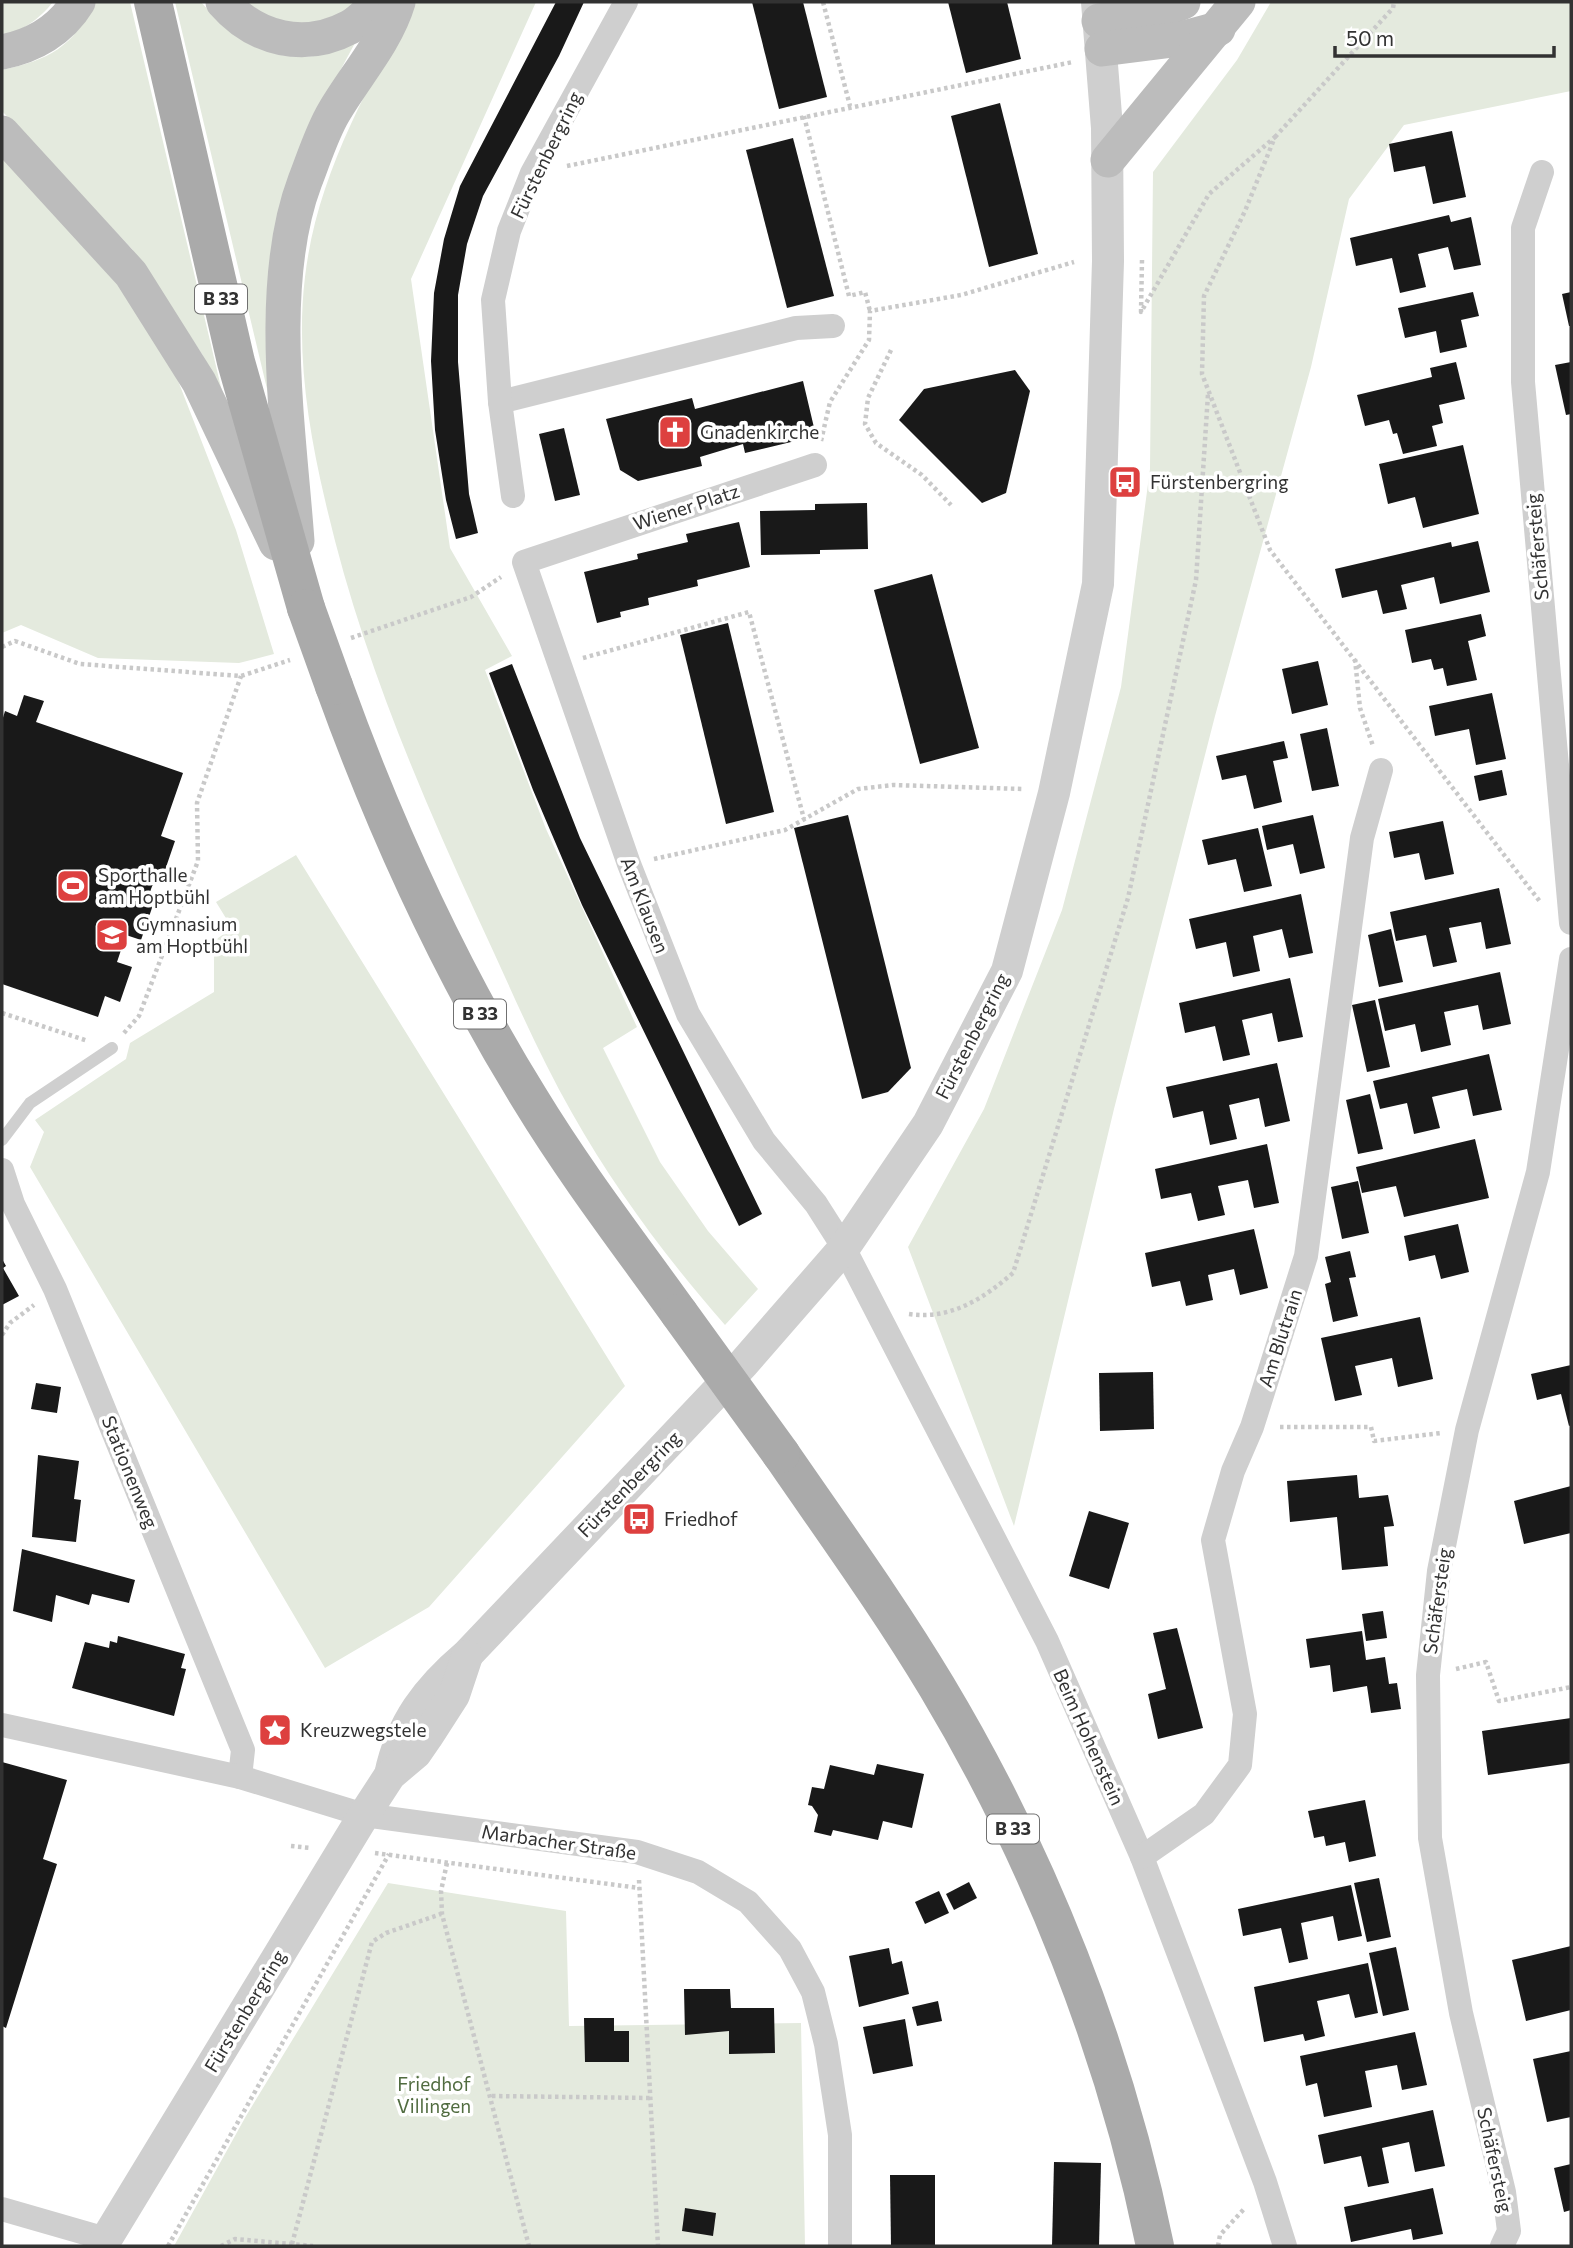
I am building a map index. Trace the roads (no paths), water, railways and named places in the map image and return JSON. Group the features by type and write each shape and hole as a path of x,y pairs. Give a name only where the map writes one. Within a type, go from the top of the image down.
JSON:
{"main road":[{"path":"2,52 26,47 57,27 78,2"},
{"name":"B 33","path":"153,2 236,362 303,601 409,874 487,1026 577,1171 780,1454 937,1686 1015,1831 1069,1957 1106,2060 1130,2139 1155,2246"},
{"path":"223,2 261,32 290,41 322,38 352,26 379,2"},
{"path":"303,601 284,334 288,250 304,184 332,115 393,20 398,2"},
{"path":"1100,33 1183,2"},
{"path":"1100,33 1181,39 1228,15"},
{"path":"1108,160 1228,15"},
{"path":"2,133 131,274 164,323 199,382 303,601"}],"street":[{"name":"Fürstenbergring","path":"513,496 500,402 493,300 509,231 532,173 626,2"},
{"name":"Fürstenbergring","path":"104,2243 364,1815 390,1775 416,1753 428,1737 454,1695 467,1655 743,1364 845,1248 928,1124 1007,971 1054,793 1098,583 1104,442 1108,160 1100,33"},
{"name":"Schäfersteig","path":"1542,172 1523,228 1523,383 1571,923"},
{"path":"500,402 796,328 833,327"},
{"name":"Wiener Platz","path":"524,562 557,548 815,465"},
{"name":"Am Klausen","path":"524,562 629,864 688,1014 764,1141 816,1204 845,1248"},
{"name":"Am Blutrain","path":"1142,1857 1205,1814 1240,1765 1245,1714 1213,1540 1233,1471 1252,1427 1306,1256 1362,838 1381,770"},
{"name":"Schäfersteig","path":"1502,2246 1510,2231 1504,2192 1461,2013 1430,1838 1427,1675 1439,1571 1466,1430 1538,1172 1571,959"},
{"name":"Stationenweg","path":"2,1170 13,1204 55,1289 243,1750 240,1777"},
{"name":"Beim Hohenstein","path":"845,1248 1047,1641 1142,1857 1265,2182 1285,2246"},
{"name":"Marbacher Straße","path":"2,1726 240,1777 364,1815 637,1852 698,1872 748,1902 790,1949 813,1992 826,2044 840,2135 840,2246"},
{"path":"2,2209 104,2243"}],"lane":[{"path":"2,1140 30,1103 112,1048"}],"place":[{"name":"Gnadenkirche","path":"675,432"},
{"name":"Fürstenbergring","path":"1125,482"},
{"name":"Sporthalle am Hoptbühl","path":"73,886"},
{"name":"Gymnasium am Hoptbühl","path":"112,935"},
{"name":"Friedhof","path":"639,1519"},
{"name":"Kreuzwegstele","path":"275,1730"}],"park label":[{"name":"Friedhof Villingen","path":"434,2095"}]}
